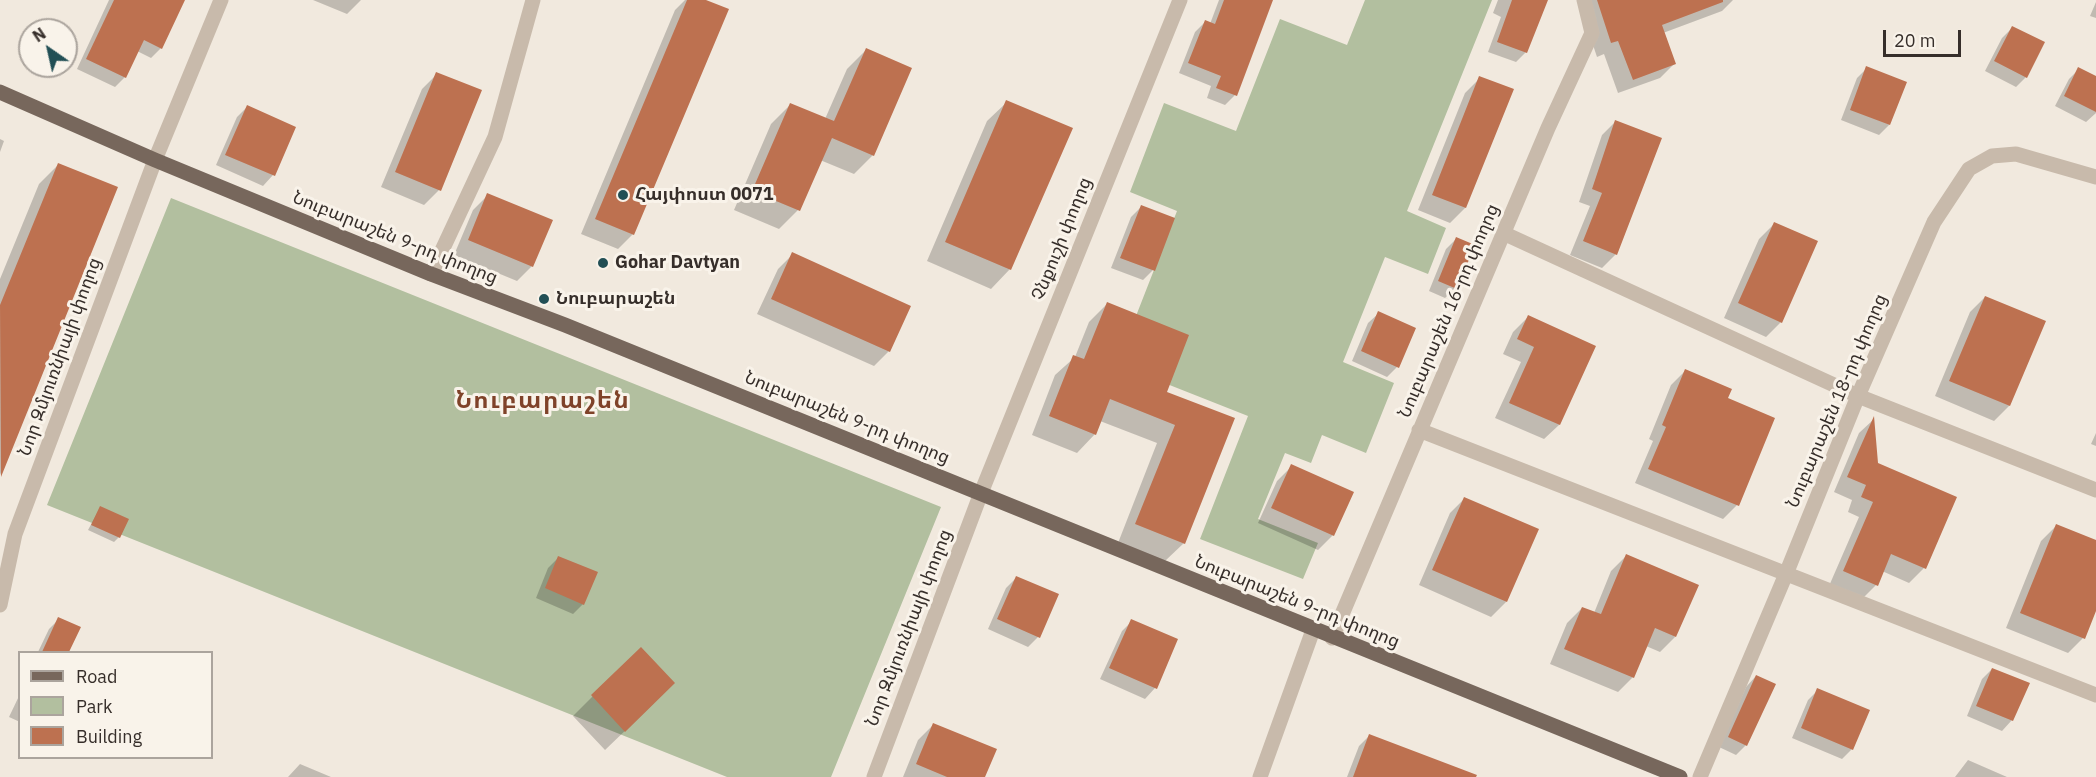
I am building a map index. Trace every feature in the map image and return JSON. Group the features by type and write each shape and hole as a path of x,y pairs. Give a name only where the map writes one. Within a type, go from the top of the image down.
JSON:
{"main road":[{"name":"Նուբարաշեն 9-րդ փողոց","path":"0,92 155,160 431,274 981,493 1332,638 1680,777"}],"street":[{"name":"Նոր Զմյուռնիայի փողոց","path":"0,605 15,534 155,160 221,0"},
{"path":"431,274 495,137 533,0"},
{"name":"Չնքուշի փողոց","path":"981,493 1180,0"},
{"name":"Նուբարաշեն 16-րդ փողոց","path":"1332,638 1503,233 1592,33 1584,0"},
{"name":"Նուբարաշեն 18-րդ փողոց","path":"1700,777 1858,396 1934,222 1969,170 1992,156 2016,154 2096,177"},
{"path":"1503,233 1858,396 2096,490"},
{"path":"1419,430 2096,695"},
{"name":"Նոր Զմյուռնիայի փողոց","path":"873,777 981,493"},
{"path":"1260,777 1313,630"}],"green space":[{"path":"1365,0 1492,0 1407,211 1446,228 1428,274 1385,257 1343,362 1394,383 1366,453 1322,435 1311,463 1285,453 1258,519 1318,543 1303,579 1200,539 1248,416 1167,384 1136,316 1177,211 1130,192 1164,103 1236,131 1280,19 1347,45"},
{"path":"171,198 941,507 831,777 727,777 47,505"}],"building":[{"path":"114,0 185,0 162,49 144,40 126,78 86,59"},
{"path":"687,0 706,0 729,9 634,235 595,219"},
{"path":"1224,0 1273,0 1237,96 1216,88 1221,76 1188,63 1205,20 1215,24"},
{"path":"1512,0 1548,0 1527,53 1497,42"},
{"path":"1597,0 1723,0 1723,2 1662,25 1676,64 1633,80 1618,41 1611,43"},
{"path":"2012,26 2045,42 2027,78 1994,61"},
{"path":"866,48 912,68 874,156 832,138 800,211 752,191 790,103 834,121"},
{"path":"1866,66 1907,82 1890,125 1850,110"},
{"path":"2078,67 2096,76 2096,112 2064,96"},
{"path":"436,72 482,90 441,191 395,172"},
{"path":"1479,76 1514,89 1466,208 1432,195"},
{"path":"1006,100 1073,128 1011,270 945,242"},
{"path":"247,105 296,127 275,176 225,155"},
{"path":"1615,120 1662,138 1617,255 1583,241 1602,193 1592,189"},
{"path":"58,163 118,187 1,477 0,305"},
{"path":"487,193 553,220 533,267 468,240"},
{"path":"1141,205 1175,218 1155,271 1120,258"},
{"path":"1774,222 1818,241 1782,323 1738,303"},
{"path":"1456,237 1475,245 1457,289 1438,281"},
{"path":"792,252 911,306 890,352 771,299"},
{"path":"1985,296 2046,321 2010,406 1949,381"},
{"path":"1107,302 1189,335 1167,392 1235,418 1185,544 1135,524 1175,425 1110,399 1096,435 1049,416 1073,355 1084,359"},
{"path":"1378,311 1416,328 1399,368 1361,351"},
{"path":"1528,315 1596,346 1560,425 1509,403 1534,347 1517,339"},
{"path":"1685,369 1732,389 1728,398 1775,418 1739,506 1648,469 1666,427 1662,425"},
{"path":"1874,416 1878,463 1957,497 1926,569 1891,554 1878,586 1843,571 1873,502 1861,497 1866,485 1847,477"},
{"path":"1291,464 1354,492 1334,536 1271,508"},
{"path":"1464,497 1539,529 1507,602 1432,570"},
{"path":"100,506 129,519 120,538 91,525"},
{"path":"2056,524 2096,540 2096,611 2085,639 2020,613"},
{"path":"1626,554 1699,585 1676,637 1655,628 1634,678 1564,649 1582,607 1601,614"},
{"path":"558,556 598,572 584,605 545,588"},
{"path":"1016,576 1059,594 1040,638 997,619"},
{"path":"58,617 81,627 69,651 42,651"},
{"path":"1131,619 1178,639 1157,689 1109,668"},
{"path":"641,647 675,683 625,732 591,695"},
{"path":"1992,668 2030,683 2013,721 1976,706"},
{"path":"1756,675 1776,684 1747,746 1728,737"},
{"path":"1817,688 1870,710 1853,750 1801,728"},
{"path":"933,723 997,749 985,777 947,777 916,764"},
{"path":"1369,734 1477,775 1476,777 1353,777"}],"place":[{"name":"Հայփոստ 0071","path":"623,195"},
{"name":"Gohar Davtyan","path":"603,263"},
{"name":"Նուբարաշեն","path":"544,299"}],"district":[{"name":"Նուբարաշեն","path":"543,401"}]}
